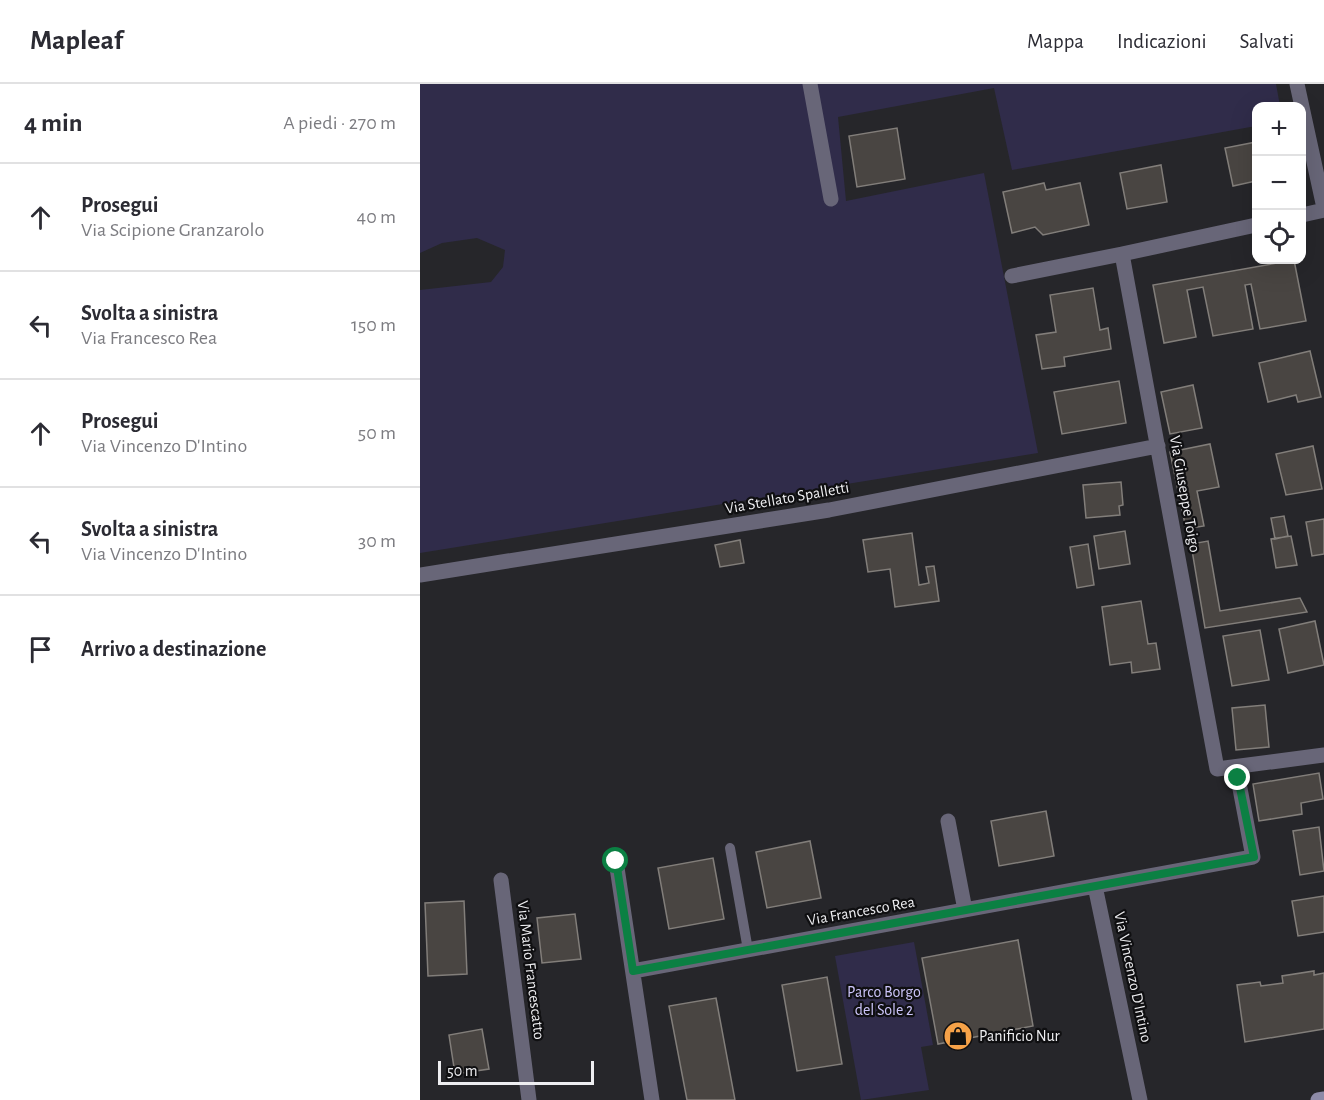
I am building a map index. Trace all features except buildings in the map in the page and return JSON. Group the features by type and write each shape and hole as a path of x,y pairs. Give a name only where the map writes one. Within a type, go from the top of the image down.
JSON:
{"street":[{"path":"810,84 831,199"},
{"path":"1297,84 1324,209 1306,214"},
{"path":"1012,276 1252,226"},
{"name":"Via Giuseppe Toigo","path":"1122,254 1217,769 1324,755"},
{"name":"Via Stellato Spalletti","path":"420,575 829,510 1158,446"},
{"path":"1095,886 1254,857 1238,778"},
{"path":"948,821 964,910"},
{"path":"616,861 652,1100"},
{"name":"Via Mario Francescatto","path":"501,880 529,1100"},
{"name":"Via Francesco Rea","path":"633,971 1095,886"},
{"name":"Via Vincenzo D'Intino","path":"1095,886 1140,1100"},
{"path":"1318,1100 1324,1099"}],"lane":[{"path":"730,848 748,950"}],"green space":[{"path":"420,84 1276,84 1279,102 1252,102 1252,127 1012,170 994,88 838,117 846,201 984,173 1038,453 420,553 420,290 491,282 503,267 505,250 477,238 442,243 420,253"},
{"name":"Parco Borgo del Sole 2","path":"914,942 933,1045 921,1047 929,1090 861,1100 835,956"}],"place":[{"name":"Panificio Nur","path":"958,1036"}],"route":[{"path":"616,861 633,971 1254,857 1238,778"}]}
